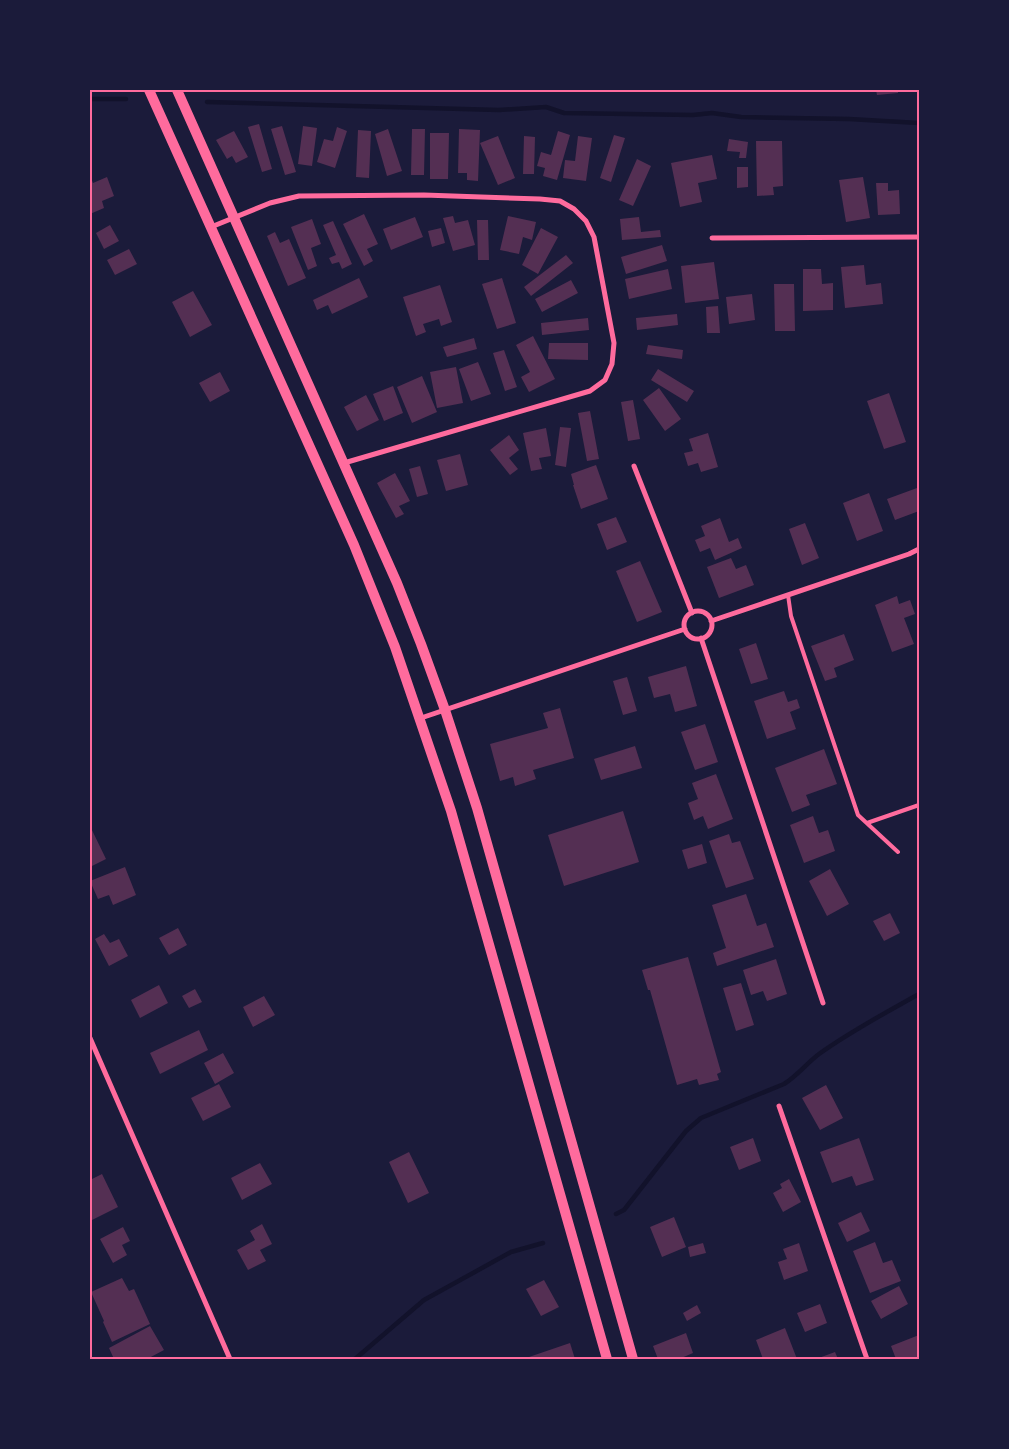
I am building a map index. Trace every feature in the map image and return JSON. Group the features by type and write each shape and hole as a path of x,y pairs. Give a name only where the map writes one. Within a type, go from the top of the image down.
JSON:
{"main road":[{"path":"149,90 354,545 395,647 463,852 606,1359"},
{"path":"177,90 397,584 445,710 462,758 489,848 633,1359"}],"street":[{"path":"211,227 270,203 299,196 424,196 540,199 560,201 574,209 586,221 594,237 614,343 612,364 605,380 590,391 344,464"},
{"path":"712,238 919,237"},
{"path":"634,466 692,613"},
{"path":"711,621 919,549"},
{"path":"701,612 711,621 710,630 702,638 693,638 684,630 685,619 692,613 701,612"},
{"path":"420,718 684,630"},
{"path":"702,638 823,1003"},
{"path":"90,1038 230,1359"},
{"path":"779,1106 867,1359"}],"lane":[{"path":"788,594 791,616 858,815 898,852"},
{"path":"867,823 919,806"}],"building":[{"path":"876,90 898,90 898,93 877,95"},
{"path":"259,124 272,169 262,172 248,127"},
{"path":"282,126 296,172 285,175 271,129"},
{"path":"303,126 317,128 312,166 298,164"},
{"path":"337,127 347,131 335,168 317,162 324,139 333,141"},
{"path":"388,129 402,171 387,176 375,134"},
{"path":"412,129 425,129 424,175 411,175"},
{"path":"459,129 480,130 478,181 467,180 467,173 458,173"},
{"path":"358,130 371,131 369,178 356,177"},
{"path":"234,131 248,157 236,163 232,156 227,159 216,140"},
{"path":"558,131 570,135 557,180 543,176 545,168 537,166 541,152 551,155"},
{"path":"430,133 449,133 448,179 430,179"},
{"path":"614,135 625,138 611,182 600,178"},
{"path":"498,136 515,178 498,185 480,143"},
{"path":"524,136 535,137 534,174 523,174"},
{"path":"578,136 592,138 586,181 563,178 565,160 575,161"},
{"path":"729,139 748,142 746,158 739,158 740,152 727,151"},
{"path":"756,141 782,141 783,186 773,187 774,195 757,196"},
{"path":"712,155 717,179 698,183 702,202 680,207 671,163"},
{"path":"637,159 651,166 633,206 619,200"},
{"path":"737,167 748,167 748,187 737,188"},
{"path":"90,176 93,183 107,177 114,196 102,201 104,208 90,214"},
{"path":"863,177 870,218 846,222 839,180"},
{"path":"876,183 888,183 888,191 899,190 900,214 878,215"},
{"path":"364,214 378,244 367,249 373,261 364,266 343,224"},
{"path":"453,216 455,223 468,220 475,245 453,251 443,218"},
{"path":"508,216 536,222 532,240 523,237 519,254 500,250"},
{"path":"415,217 423,237 391,250 383,229"},
{"path":"639,217 641,232 660,230 661,237 622,240 620,219"},
{"path":"312,219 321,244 311,248 317,266 308,270 291,227"},
{"path":"477,220 488,220 489,260 478,260"},
{"path":"333,221 352,264 342,269 339,262 332,264 329,258 336,255 323,225"},
{"path":"110,225 119,241 104,249 96,233"},
{"path":"441,228 445,243 432,247 428,231"},
{"path":"541,228 558,237 538,274 522,265"},
{"path":"275,232 280,243 289,239 306,278 288,286 267,236"},
{"path":"662,245 667,261 626,274 621,257"},
{"path":"129,249 137,264 115,275 107,260"},
{"path":"566,255 573,263 531,296 524,287"},
{"path":"714,262 719,299 685,303 681,266"},
{"path":"864,265 866,285 881,283 883,304 845,308 841,267"},
{"path":"668,269 672,289 629,299 625,279"},
{"path":"803,269 821,269 822,284 833,283 833,310 803,311"},
{"path":"359,278 368,297 332,314 328,305 317,310 313,300"},
{"path":"502,278 516,323 497,329 482,284"},
{"path":"571,280 578,293 542,312 535,299"},
{"path":"774,284 794,284 795,331 775,331"},
{"path":"440,285 452,322 441,326 439,319 423,324 426,332 416,336 403,297"},
{"path":"193,291 212,325 190,337 172,302"},
{"path":"752,294 755,320 729,324 726,297"},
{"path":"718,306 720,333 707,333 706,307"},
{"path":"677,314 678,325 637,330 636,318"},
{"path":"588,318 589,330 542,335 541,323"},
{"path":"533,336 555,379 529,392 521,377 530,372 516,345"},
{"path":"474,338 477,349 447,357 443,347"},
{"path":"549,343 588,343 588,360 548,359"},
{"path":"648,345 683,350 682,359 646,354"},
{"path":"504,350 517,387 505,391 493,353"},
{"path":"478,362 491,394 471,401 459,369"},
{"path":"456,367 463,403 437,408 430,372"},
{"path":"658,369 694,391 687,402 651,380"},
{"path":"220,372 230,391 210,402 199,383"},
{"path":"422,376 437,412 412,423 397,387"},
{"path":"393,386 403,413 384,421 373,394"},
{"path":"659,388 681,419 665,431 643,400"},
{"path":"889,393 906,442 884,449 867,401"},
{"path":"366,395 379,420 357,431 344,407"},
{"path":"633,400 640,439 628,441 621,402"},
{"path":"590,411 599,459 587,461 578,413"},
{"path":"560,427 571,428 566,467 555,465"},
{"path":"546,428 551,456 539,458 542,469 531,471 523,433"},
{"path":"708,433 718,467 701,472 698,463 688,466 684,453 693,451 689,439"},
{"path":"509,435 519,450 509,458 518,469 510,475 490,450"},
{"path":"460,454 468,485 446,491 437,460"},
{"path":"596,465 608,499 581,509 571,474"},
{"path":"420,466 428,494 417,497 409,469"},
{"path":"395,473 410,501 399,506 404,514 396,518 377,483"},
{"path":"917,488 919,493 919,511 895,520 887,499"},
{"path":"869,493 883,531 857,541 843,503"},
{"path":"616,517 627,542 607,550 597,524"},
{"path":"720,518 729,542 738,538 742,548 715,560 710,548 700,552 695,540 705,536 701,526"},
{"path":"805,523 819,558 802,565 789,529"},
{"path":"731,558 736,569 746,565 754,585 719,598 707,567"},
{"path":"640,561 662,612 637,622 616,571"},
{"path":"897,596 899,604 910,600 915,614 904,618 914,644 892,652 875,605"},
{"path":"844,634 854,660 834,668 837,677 825,681 811,646"},
{"path":"756,643 768,679 751,684 739,649"},
{"path":"686,666 697,706 675,712 670,694 654,698 648,677"},
{"path":"627,677 637,711 623,715 613,681"},
{"path":"784,691 788,702 797,699 800,708 790,712 796,729 767,739 754,701"},
{"path":"560,708 574,758 533,770 536,779 515,786 513,777 500,781 490,744 548,728 543,713"},
{"path":"705,724 718,762 695,770 681,732"},
{"path":"635,746 642,768 601,780 594,759"},
{"path":"824,749 837,784 806,795 810,805 792,812 775,768"},
{"path":"716,774 733,819 708,829 703,816 694,820 688,803 698,799 692,783"},
{"path":"623,811 639,862 564,886 548,835"},
{"path":"813,816 819,833 828,830 835,851 804,863 790,825"},
{"path":"90,826 106,859 90,867"},
{"path":"729,834 732,843 740,841 754,879 726,888 709,841"},
{"path":"702,844 707,863 688,869 682,850"},
{"path":"125,867 136,895 113,905 109,895 98,899 90,881"},
{"path":"830,869 849,904 827,916 809,881"},
{"path":"746,894 757,926 766,923 774,947 717,966 713,953 726,948 712,905"},
{"path":"890,913 900,933 884,941 873,921"},
{"path":"178,928 187,945 169,955 159,938"},
{"path":"104,934 110,943 119,939 128,956 109,966 95,939"},
{"path":"688,957 721,1072 717,1074 719,1080 699,1085 697,1079 677,1085 650,990 648,990 642,970"},
{"path":"776,959 787,994 767,1001 763,991 751,995 743,970"},
{"path":"741,983 754,1025 736,1031 723,988"},
{"path":"159,985 168,1003 140,1018 131,1000"},
{"path":"195,989 202,1002 189,1008 182,996"},
{"path":"264,996 275,1015 253,1027 243,1007"},
{"path":"199,1030 208,1050 160,1074 150,1053"},
{"path":"223,1053 234,1073 215,1084 204,1063"},
{"path":"219,1084 231,1107 203,1121 191,1098"},
{"path":"826,1085 843,1118 820,1130 802,1098"},
{"path":"753,1138 761,1161 739,1170 730,1147"},
{"path":"859,1138 874,1180 856,1186 852,1176 832,1183 820,1152"},
{"path":"409,1152 429,1193 408,1203 389,1162"},
{"path":"260,1163 272,1184 242,1200 231,1178"},
{"path":"102,1174 118,1207 90,1221 90,1180"},
{"path":"789,1179 801,1202 783,1212 773,1193 782,1188 780,1184"},
{"path":"861,1212 870,1231 847,1242 838,1223"},
{"path":"674,1217 686,1247 662,1257 650,1227"},
{"path":"262,1224 272,1244 260,1250 266,1261 248,1270 237,1250 255,1240 250,1231"},
{"path":"123,1227 130,1241 122,1245 127,1255 113,1263 100,1239"},
{"path":"875,1242 883,1263 892,1260 901,1281 870,1293 853,1251"},
{"path":"703,1243 706,1253 690,1257 688,1247"},
{"path":"799,1243 808,1271 784,1280 778,1262 787,1259 783,1249"},
{"path":"122,1278 129,1291 134,1289 150,1324 112,1342 91,1292"},
{"path":"544,1280 559,1307 541,1316 526,1289"},
{"path":"899,1286 908,1304 881,1319 871,1301"},
{"path":"820,1304 827,1323 805,1332 797,1313"},
{"path":"697,1305 701,1313 687,1321 683,1313"},
{"path":"150,1326 164,1350 147,1359 114,1359 109,1348"},
{"path":"785,1328 797,1359 763,1359 756,1340"},
{"path":"686,1333 693,1353 679,1359 658,1359 653,1346"},
{"path":"919,1335 919,1359 896,1359 891,1346"},
{"path":"570,1343 575,1359 530,1359 529,1357"},
{"path":"835,1352 838,1359 816,1359"}],"waterway":[{"path":"90,99 126,99"},
{"path":"207,102 499,110 546,107 564,113 693,115 712,113 741,117 849,119 919,123"},
{"path":"616,1214 624,1210 686,1131 701,1118 784,1084 831,1046 868,1022 919,994"},
{"path":"355,1359 424,1300 511,1252 543,1243"}]}
